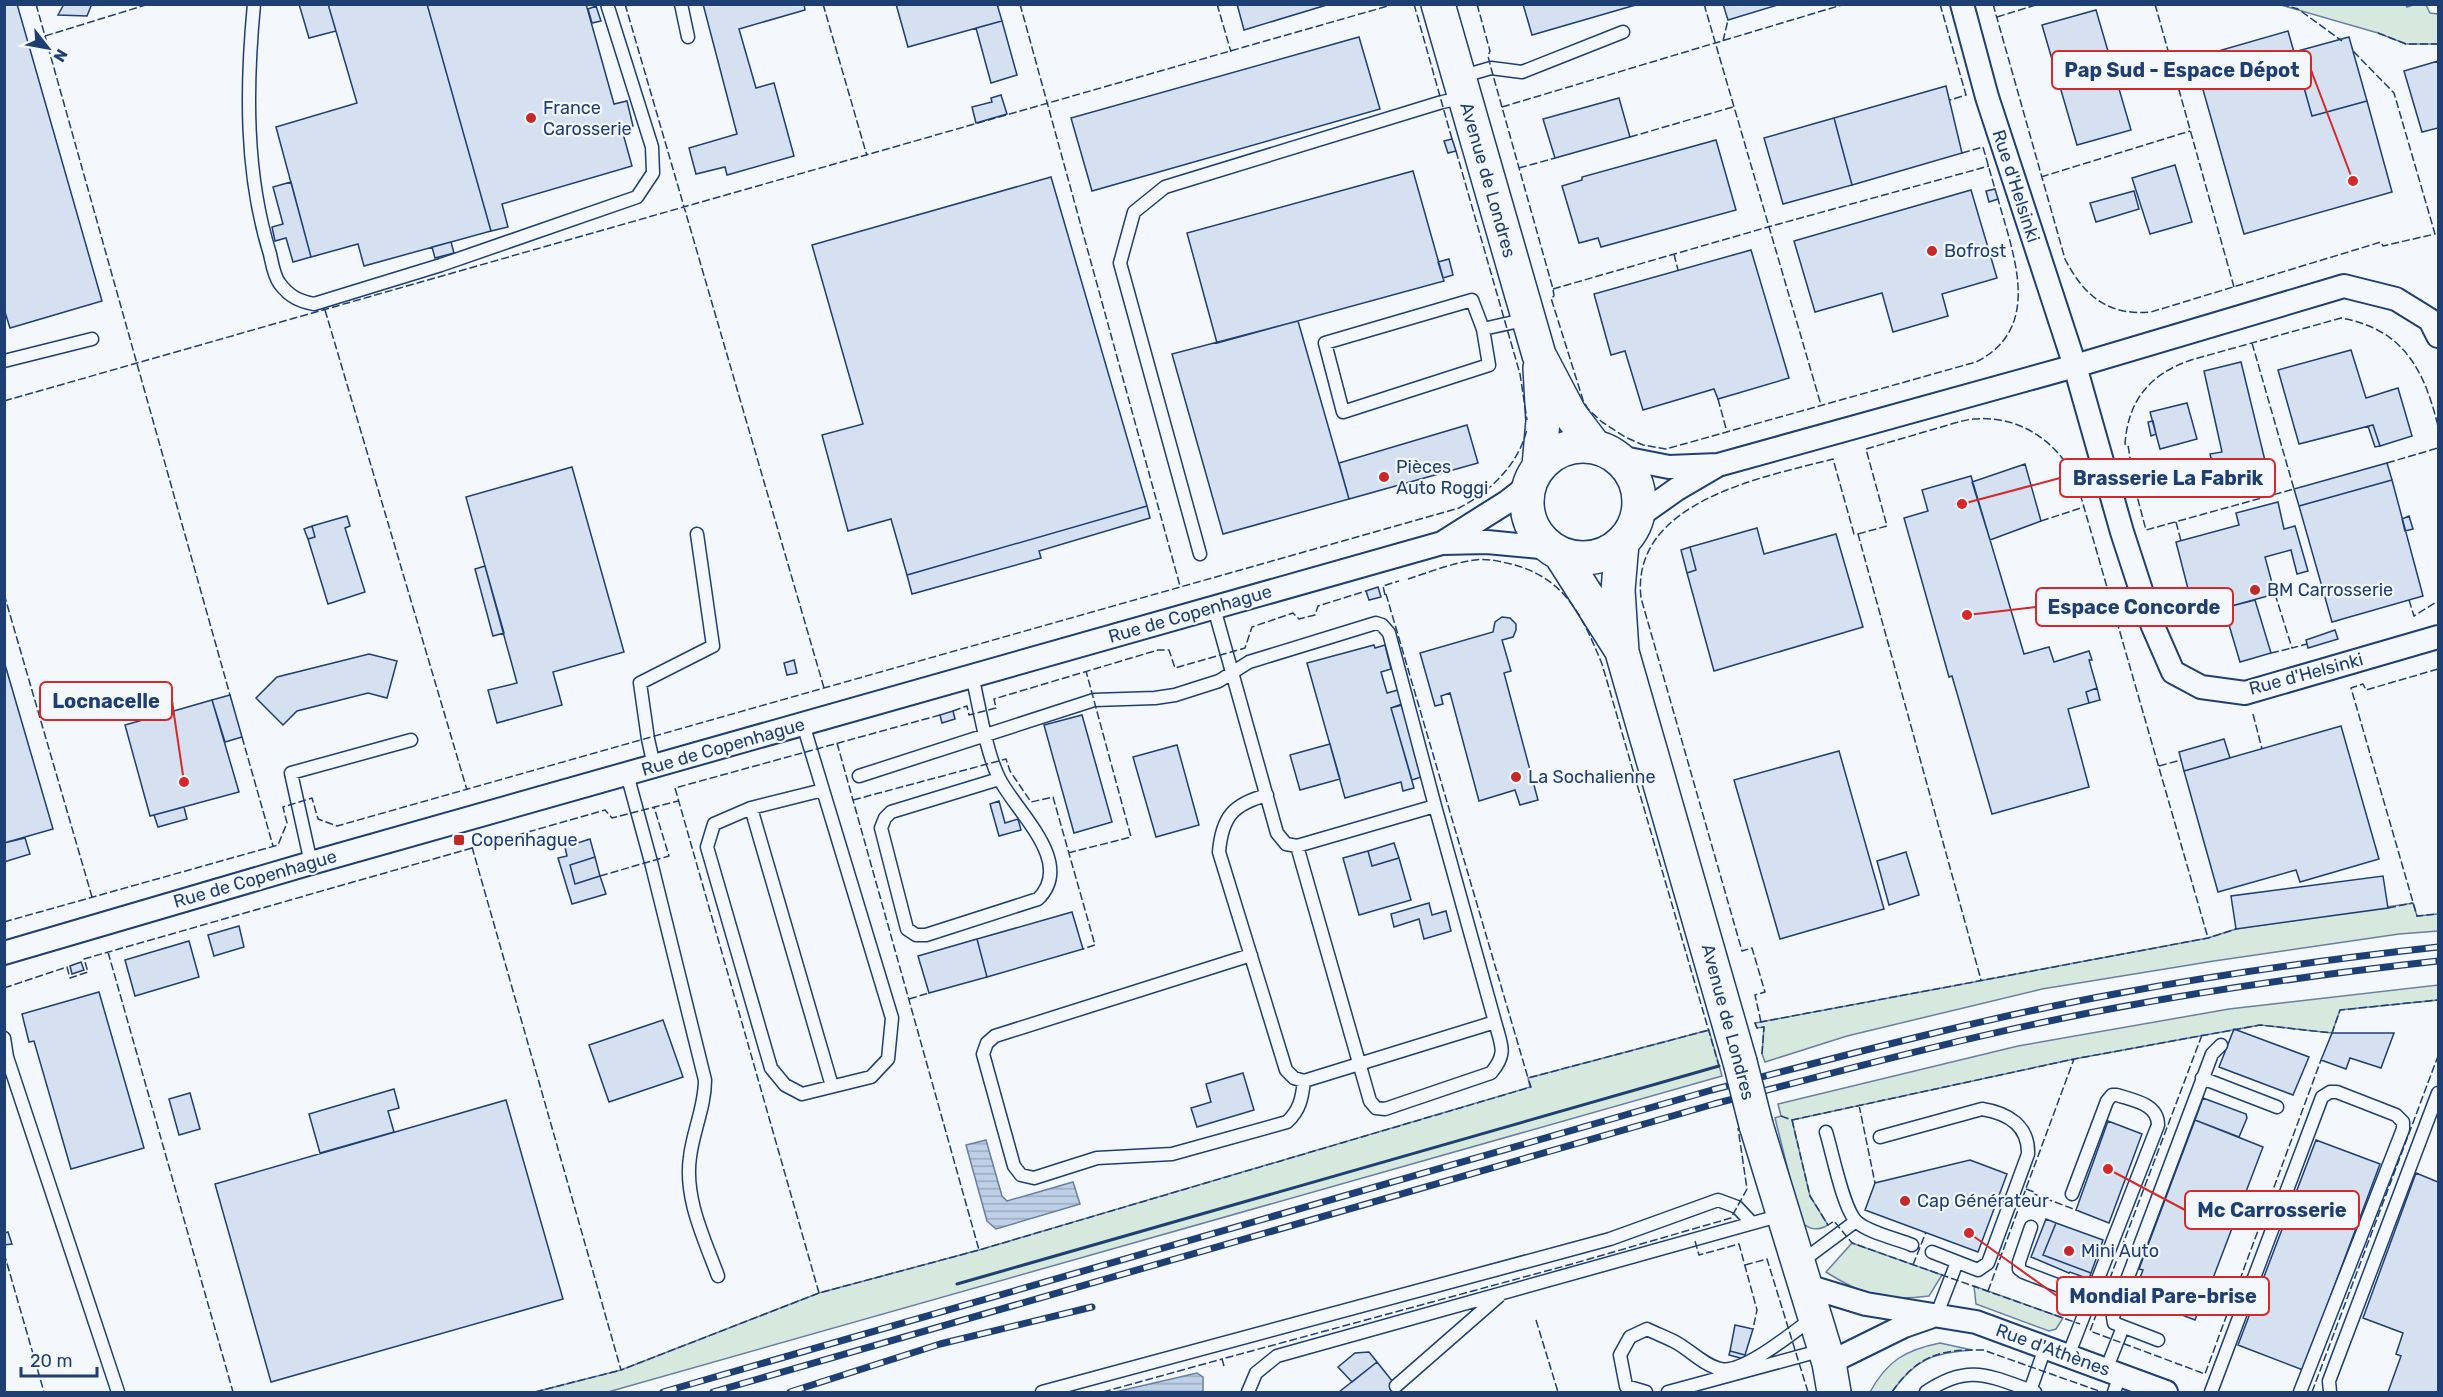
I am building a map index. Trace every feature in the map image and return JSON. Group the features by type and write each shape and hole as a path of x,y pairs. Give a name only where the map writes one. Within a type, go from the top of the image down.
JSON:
{"street":[{"name":"Avenue de Londres","path":"1438,4 1539,354 1570,414 1606,452"},
{"name":"Rue d'Helsinki","path":"1962,4 1987,98 2074,366 2122,532 2152,624 2173,672 2201,687 2244,693 2439,637"},
{"path":"1718,465 1677,489 1629,530 1608,554 1579,559 1555,551 1536,534 1530,521 1527,505 1534,475 1556,452 1576,446 1668,467 1718,465 2074,366 2344,286 2396,299 2430,320 2439,336"},
{"name":"Avenue de Londres","path":"1534,475 1543,421 1539,354"},
{"path":"1606,452 1630,472 1638,488 1639,503 1629,530"},
{"name":"Rue de Copenhague","path":"1442,543 1507,502 1534,475"},
{"name":"Avenue de Londres","path":"1629,530 1618,590 1622,652 1756,1125 1829,1368"},
{"name":"Rue de Copenhague","path":"4,953 311,863 1442,543 1497,543 1555,551"},
{"name":"Avenue de Londres","path":"1555,551 1622,652"},
{"name":"Rue d'Athènes","path":"1801,1275 1866,1304 1976,1322 2068,1356 2114,1379 2166,1392"},
{"path":"1829,1368 1904,1326 1937,1314"}],"lane":[{"path":"254,4 249,56 248,109 259,219 278,282 295,300 314,304 441,265 637,197 653,172 652,147 607,4"},
{"path":"681,4 688,37"},
{"path":"1200,554 1120,263 1134,212 1165,187 1442,102 1491,68 1522,72 1623,32"},
{"path":"1472,300 1483,329 1489,365 1342,412 1325,343 1472,300"},
{"path":"1483,329 1529,319"},
{"path":"4,361 92,339"},
{"path":"654,766 640,683 713,646 697,534"},
{"path":"1214,608 1277,833 1286,844 1297,846 1435,806"},
{"path":"859,776 986,733 1094,700 1155,698 1219,681 1249,662 1376,622 1389,633 1503,1053 1500,1063 1491,1073 1385,1109 1376,1107 1370,1101 1297,846"},
{"path":"972,675 999,780 1035,829 1048,856 1051,877 1045,892 1038,899 926,935 916,934 907,929 881,828 885,818 891,812 999,780"},
{"path":"803,724 823,790 892,1018 888,1059 871,1077 802,1094 785,1085 771,1068 707,847 714,824 751,808 823,790"},
{"path":"311,863 291,773 411,740"},
{"path":"627,774 705,1080 705,1096 690,1155 688,1178 690,1196 718,1276"},
{"path":"1267,795 1246,800 1233,810 1221,832 1219,852 1286,1070 1294,1078 1304,1081 1495,1022"},
{"path":"751,808 832,1086"},
{"path":"1251,955 994,1036 987,1043 983,1054 1014,1166 1021,1175 1034,1178 1097,1158 1172,1154 1287,1122 1295,1114 1302,1101 1304,1081"},
{"path":"4,1038 7,1057 118,1392"},
{"path":"2158,1340 2114,1323 2113,1317 2202,1078 2212,1054 2221,1045"},
{"path":"2202,1078 2277,1107"},
{"path":"2211,1392 2322,1097 2330,1092 2337,1092 2396,1115 2403,1122 2403,1129 2301,1392"},
{"path":"2330,1392 2329,1382 2439,1093"},
{"path":"2068,1356 2158,1125 2158,1116 2153,1108 2112,1095 2107,1101 2072,1194"},
{"path":"1880,1137 1982,1109 1997,1112 2024,1130 2029,1144 2028,1154 1988,1263 1978,1270 1932,1252"},
{"path":"1826,1132 1848,1208 1856,1221 1870,1229 1912,1245"},
{"path":"1042,1392 1610,1239 1718,1200 1737,1207 1752,1223"},
{"path":"1248,1392 1256,1373 1277,1356 1783,1214"},
{"path":"1801,1275 1856,1221"},
{"path":"2031,1227 2019,1262 2019,1269 2091,1299"},
{"path":"1937,1314 1957,1262"},
{"path":"1396,1386 1501,1293"},
{"path":"1646,1392 1626,1386 1620,1355 1630,1337 1647,1329 1676,1342 1697,1357 1722,1369 1739,1366 1758,1356 1814,1317"},
{"path":"2114,1379 2122,1327"},
{"path":"1926,1392 1944,1380 1964,1374 1981,1374 2032,1392 2045,1348"},
{"path":"1668,1392 1829,1368"}],"shaded area":[{"path":"2405,4 2407,7 2426,5 2430,13 2438,14 2438,44 2406,44 2378,33 2281,5"},
{"path":"2413,903 2417,916 2438,914 2438,931 2399,934 2214,961 2042,989 1847,1036 1765,1062 1762,1054 1764,1027 1757,1028 1755,1023 2208,938 2236,929"},
{"path":"2438,985 2438,1000 2340,1010 2332,1033 2260,1025 2074,1059 1792,1120 1810,1196 1828,1225 1814,1229 1801,1222 1775,1118 1781,1116 1778,1104 2018,1046 2229,1009"},
{"path":"1709,1030 1722,1076 608,1392 535,1392 621,1370 819,1293 979,1250 1530,1087 1528,1078"},
{"path":"1852,1243 1942,1275 1929,1296 1899,1298 1863,1292 1826,1272"},
{"path":"1974,1286 2063,1318 2056,1329 2049,1331 1976,1304"},
{"path":"1940,1343 1972,1350 1946,1353 1926,1360 1909,1372 1892,1392 1870,1392 1883,1372 1898,1358 1917,1349"}],"water":[{"path":"986,1140 1002,1196 1007,1201 1073,1182 1080,1204 996,1229 987,1221 966,1145"},
{"path":"1197,1373 1203,1377 1203,1392 1115,1392"}],"building":[{"path":"4,4 17,4 102,301 10,328 4,309"},
{"path":"64,4 91,6 87,16 58,15"},
{"path":"299,4 328,4 336,31 309,38"},
{"path":"328,4 427,4 491,231 364,266 358,244 311,257 276,127 357,103"},
{"path":"427,4 586,4 614,104 627,101 633,126 622,130 632,166 502,204 508,227 491,231"},
{"path":"703,4 804,4 805,10 739,29 756,88 774,83 794,156 727,175 725,167 696,174 689,148 737,134"},
{"path":"896,4 997,4 1002,21 908,47"},
{"path":"1237,4 1330,4 1244,30"},
{"path":"1523,4 1639,4 1532,35"},
{"path":"1723,4 1781,4 1728,20"},
{"path":"596,6 601,21 592,23 588,9"},
{"path":"2096,10 2131,130 2077,145 2042,25"},
{"path":"1002,21 1017,75 991,83 976,28"},
{"path":"2288,31 2312,116 2367,101 2392,192 2244,234 2194,58"},
{"path":"1359,37 1380,109 1092,191 1071,118"},
{"path":"2349,37 2367,101 2312,116 2294,52"},
{"path":"2438,61 2438,128 2422,132 2404,71"},
{"path":"1946,86 1962,153 1852,185 1834,118"},
{"path":"1001,95 1007,114 976,123 972,107 992,102 991,98"},
{"path":"1619,98 1630,137 1555,158 1543,119"},
{"path":"1834,118 1852,185 1783,204 1764,138"},
{"path":"1452,139 1456,151 1448,153 1444,141"},
{"path":"1716,140 1736,210 1601,247 1598,238 1579,243 1562,186 1582,180 1582,177"},
{"path":"2175,165 2192,222 2150,234 2132,178"},
{"path":"1413,171 1444,281 1217,343 1187,233"},
{"path":"1051,177 1147,506 907,575 891,519 848,531 822,435 863,424 812,245"},
{"path":"291,182 311,257 293,262 286,238 275,241 272,227 283,224 273,187"},
{"path":"1995,189 1998,199 1989,202 1986,191"},
{"path":"1971,190 1997,278 1942,294 1948,316 1893,332 1882,293 1815,312 1794,241"},
{"path":"2134,191 2139,209 2096,222 2090,203"},
{"path":"451,242 454,253 435,258 432,247"},
{"path":"1751,250 1789,378 1718,399 1714,389 1643,410 1625,351 1611,355 1594,294"},
{"path":"1449,259 1453,275 1443,278 1438,262"},
{"path":"1298,321 1349,499 1223,534 1172,354"},
{"path":"2351,350 2366,398 2398,388 2412,436 2380,446 2373,425 2299,444 2278,370"},
{"path":"2241,362 2268,473 2218,486 2210,454 2222,452 2204,371"},
{"path":"2187,403 2197,439 2160,449 2150,412"},
{"path":"2153,421 2156,434 2151,436 2148,422"},
{"path":"1467,425 1478,463 1349,499 1339,463"},
{"path":"2373,425 2380,446 2375,447 2368,426"},
{"path":"2387,463 2392,480 2299,506 2294,489"},
{"path":"2025,464 2041,521 1990,540 1972,482"},
{"path":"572,467 624,652 553,672 562,705 497,723 488,690 517,683 466,497"},
{"path":"1971,476 2024,654 2049,647 2054,662 2089,651 2092,660 2089,660 2097,688 2086,692 2089,703 2068,709 2089,787 1992,814 1952,676 1949,677 1904,518 1928,511 1922,490"},
{"path":"2392,480 2423,596 2332,622 2299,506"},
{"path":"2278,502 2284,529 2295,526 2308,571 2297,574 2291,550 2265,557 2275,594 2195,616 2176,542 2239,525 2236,513"},
{"path":"1147,506 1150,518 1039,551 1041,558 912,594 907,575"},
{"path":"347,516 350,526 345,528 365,592 328,604 308,539 315,537 312,526"},
{"path":"2409,516 2413,529 2405,531 2402,519"},
{"path":"312,526 315,537 308,539 304,529"},
{"path":"1757,528 1764,554 1836,534 1863,627 1714,671 1687,573 1696,570 1690,547"},
{"path":"1690,547 1696,570 1687,573 1681,550"},
{"path":"485,566 504,633 493,636 475,569"},
{"path":"1378,587 1381,597 1369,600 1366,591"},
{"path":"2255,600 2271,653 2240,662 2224,608"},
{"path":"1502,617 1510,618 1516,624 1513,637 1502,640 1511,671 1504,673 1538,800 1520,805 1515,790 1479,801 1450,693 1441,696 1443,704 1435,706 1420,653 1493,632 1495,622"},
{"path":"2335,630 2338,639 2308,648 2306,640"},
{"path":"1374,645 1375,648 1385,645 1391,669 1381,672 1387,693 1398,690 1402,704 1391,708 1414,788 1403,791 1401,782 1345,798 1307,663"},
{"path":"369,654 397,661 387,698 368,693 297,711 283,725 256,698 277,677"},
{"path":"794,660 797,673 787,675 784,663"},
{"path":"4,661 53,829 4,843"},
{"path":"2097,688 2100,700 2089,703 2086,692"},
{"path":"230,695 242,737 225,742 212,700"},
{"path":"212,700 239,792 150,816 125,725"},
{"path":"1402,705 1421,777 1412,780 1391,708"},
{"path":"953,711 955,719 942,723 940,715"},
{"path":"1082,715 1112,822 1074,833 1044,725"},
{"path":"2341,726 2379,859 2300,882 2296,870 2218,892 2184,771"},
{"path":"2224,739 2230,758 2184,771 2179,752"},
{"path":"1330,744 1340,779 1300,790 1290,755"},
{"path":"1177,745 1199,825 1156,837 1133,757"},
{"path":"1839,751 1884,909 1780,939 1734,780"},
{"path":"999,801 1005,823 1018,819 1021,830 999,836 990,804"},
{"path":"184,807 187,819 158,827 154,815"},
{"path":"25,838 30,854 4,862 4,843"},
{"path":"590,839 595,857 570,865 575,884 600,876 606,894 572,904 558,858 567,856 565,847"},
{"path":"1394,843 1399,858 1372,866 1368,851"},
{"path":"1368,851 1372,866 1399,858 1411,900 1359,915 1343,858"},
{"path":"1906,852 1919,895 1889,905 1877,861"},
{"path":"595,857 600,876 575,884 570,865"},
{"path":"2383,876 2388,908 2236,929 2231,896"},
{"path":"1429,903 1432,915 1446,911 1451,931 1424,939 1419,919 1394,927 1391,914"},
{"path":"1072,912 1083,949 987,977 977,939"},
{"path":"239,926 244,947 214,956 208,935"},
{"path":"977,939 987,977 929,993 918,956"},
{"path":"189,941 199,977 135,996 125,960"},
{"path":"81,962 84,970 72,974 70,966"},
{"path":"99,992 144,1148 71,1169 34,1041 29,1042 22,1014"},
{"path":"663,1020 683,1077 609,1102 589,1045"},
{"path":"2234,1029 2309,1057 2293,1095 2219,1067"},
{"path":"2332,1033 2394,1033 2381,1068 2350,1058 2346,1069 2321,1060"},
{"path":"1243,1073 1254,1110 1197,1127 1191,1108 1211,1102 1206,1084"},
{"path":"394,1089 399,1108 388,1111 394,1132 320,1153 309,1114"},
{"path":"190,1093 200,1129 179,1135 169,1099"},
{"path":"2203,1098 2246,1114 2247,1118 2239,1137 2195,1120"},
{"path":"506,1100 563,1299 271,1382 215,1184"},
{"path":"2195,1120 2263,1147 2195,1320 2133,1296 2143,1270 2139,1269"},
{"path":"2108,1121 2142,1134 2109,1223 2076,1210"},
{"path":"2316,1140 2380,1164 2303,1370 2238,1345"},
{"path":"1970,1160 2007,1174 1978,1252 1865,1210 1875,1183"},
{"path":"2416,1173 2438,1182 2438,1392 2388,1392 2401,1356 2396,1354 2403,1333 2363,1318"},
{"path":"2046,1219 2056,1223 2043,1255 2091,1273 2089,1279 2031,1257"},
{"path":"2056,1223 2103,1240 2091,1273 2043,1255"},
{"path":"8,1232 12,1244 4,1245 4,1233"},
{"path":"1735,1325 1753,1329 1745,1355 1730,1351"},
{"path":"1730,1351 1745,1355 1744,1359 1729,1355"},
{"path":"1369,1352 1377,1362 1352,1382 1338,1367 1355,1353"},
{"path":"1377,1362 1401,1392 1339,1392"}],"railway":[{"path":"663,1392 1712,1090 1863,1051 1963,1026 2155,987 2276,967 2438,947"},
{"path":"713,1392 1714,1104 1914,1052 2064,1018 2155,1001 2276,982 2438,961"},
{"path":"790,1392 940,1344 1092,1307"}],"fence":[{"path":"36,4 230,695"},
{"path":"45,36 149,4"},
{"path":"625,4 824,688"},
{"path":"823,4 867,156"},
{"path":"1020,4 1180,586"},
{"path":"1217,4 1231,52"},
{"path":"4,401 1395,4"},
{"path":"1414,4 1452,139"},
{"path":"1477,4 1490,51 1488,56 1491,68 1553,289 1554,296 1551,298 1583,400 1588,409 1602,422 1625,437 1643,445 1666,449 1976,362 1997,347 2010,330 2017,310 2016,266 1998,199"},
{"path":"1704,4 1821,405"},
{"path":"1502,107 1845,4"},
{"path":"1940,4 1966,95 1950,100"},
{"path":"1993,4 2065,259 2089,293 2099,301 2122,311 2151,312 2381,242 2383,246 2435,234 2394,93 2353,51"},
{"path":"1997,17 2039,4"},
{"path":"2155,4 2234,287"},
{"path":"2281,4 2298,9 2342,41"},
{"path":"1723,41 1728,20"},
{"path":"2378,33 2406,44 2438,44"},
{"path":"1630,137 1733,107"},
{"path":"2041,177 2190,131"},
{"path":"1962,153 1983,147 1995,189"},
{"path":"1456,151 1520,374 1527,420"},
{"path":"1519,168 1555,158"},
{"path":"1553,289 1989,166"},
{"path":"1674,254 1678,270"},
{"path":"325,310 467,790"},
{"path":"2252,343 2294,489 2146,530 2129,466 2131,464 2128,445 2125,444 2127,428 2136,402 2153,381 2191,360 2341,318 2362,323 2395,342 2408,355 2426,387 2438,426"},
{"path":"1718,399 1727,432"},
{"path":"1858,534 1887,526 1866,449 1960,421 1991,419 2007,422 2036,434 2060,455 2077,483 2208,938"},
{"path":"4,922 278,845 287,823 283,807 312,798 318,819 337,826 1459,508 1482,494 1502,476 1517,454 1527,429"},
{"path":"2387,463 2438,448"},
{"path":"1761,1022 1755,995 1765,992 1752,948 1742,951 1641,598 1643,565 1657,538 1679,516 1707,499 1739,485 1833,459 1854,534 1858,534 1981,980"},
{"path":"2041,521 2084,507"},
{"path":"2176,522 2181,541"},
{"path":"1408,579 1466,561 1485,560 1515,565 1548,580 1571,603 1580,616 1602,664 1719,1066"},
{"path":"1385,595 1383,586 1399,581"},
{"path":"953,711 967,706 969,715 996,708 994,699 1158,650 1169,650 1175,668 1245,648 1252,627 1293,613 1299,619 1315,615 1318,606 1366,591"},
{"path":"4,594 92,897"},
{"path":"1386,594 1528,1078 1709,1030"},
{"path":"2275,594 2292,648 2307,644"},
{"path":"2409,600 2414,616 2438,601"},
{"path":"2271,653 2292,648"},
{"path":"2438,669 2366,690 2363,684 2351,688 2417,916 2438,914"},
{"path":"1068,853 1131,837 1086,671"},
{"path":"2253,714 2262,749"},
{"path":"819,1293 675,788 940,715"},
{"path":"242,737 273,846"},
{"path":"837,743 979,1250"},
{"path":"853,800 1006,759 1010,771 1031,802 1053,797 1095,945 1083,949"},
{"path":"2159,766 2181,760"},
{"path":"4,988 67,967 70,978 88,972 84,959 605,810 612,818 678,801"},
{"path":"600,876 669,856 654,807"},
{"path":"472,847 621,1370 819,1293 979,1250 1531,1087 1528,1078"},
{"path":"2388,908 2413,903"},
{"path":"1762,1054 1764,1027 1757,1028 1755,1023 2208,938 2236,929"},
{"path":"108,952 233,1392"},
{"path":"909,999 929,993"},
{"path":"1781,1116 1792,1120 2074,1059 2260,1025 2332,1033 2340,1010 2438,1000"},
{"path":"2202,1035 2090,1331 2205,1374 2321,1060"},
{"path":"2312,1392 2438,1056"},
{"path":"1988,1291 2074,1059"},
{"path":"1859,1105 1875,1183"},
{"path":"1792,1120 1810,1196 1828,1225 1834,1221 1852,1243 2080,1324"},
{"path":"1224,1366 1222,1359 1572,1264 1731,1218 1747,1189 1738,1128"},
{"path":"2026,1189 2076,1210"},
{"path":"1913,1265 1926,1232"},
{"path":"1695,1241 1699,1255 1739,1244 1757,1310 1753,1329"},
{"path":"4,1253 44,1392"},
{"path":"1745,1265 1767,1259 1808,1392"},
{"path":"1536,1320 1558,1392"},
{"path":"1892,1392 1911,1370 1930,1357 1941,1353 1967,1350 1983,1350 2102,1392"},
{"path":"1103,1392 1222,1359"},
{"path":"535,1392 621,1370"}],"wall":[{"path":"957,1284 1719,1066"}],"place":[{"name":"France Carosserie","path":"531,118"},
{"name":"Pap Sud - Espace Dépot","path":"2353,181"},
{"name":"Bofrost","path":"1932,251"},
{"name":"Pièces Auto Roggi","path":"1384,477"},
{"name":"Brasserie La Fabrik","path":"1962,504"},
{"name":"BM Carrosserie","path":"2255,590"},
{"name":"Espace Concorde","path":"1967,615"},
{"name":"La Sochalienne","path":"1516,777"},
{"name":"Locnacelle","path":"184,782"},
{"name":"Copenhague","path":"459,840"},
{"name":"Mc Carrosserie","path":"2108,1169"},
{"name":"Cap Générateur","path":"1905,1201"},
{"name":"Mondial Pare-brise","path":"1969,1233"},
{"name":"Mini Auto","path":"2069,1251"}]}
